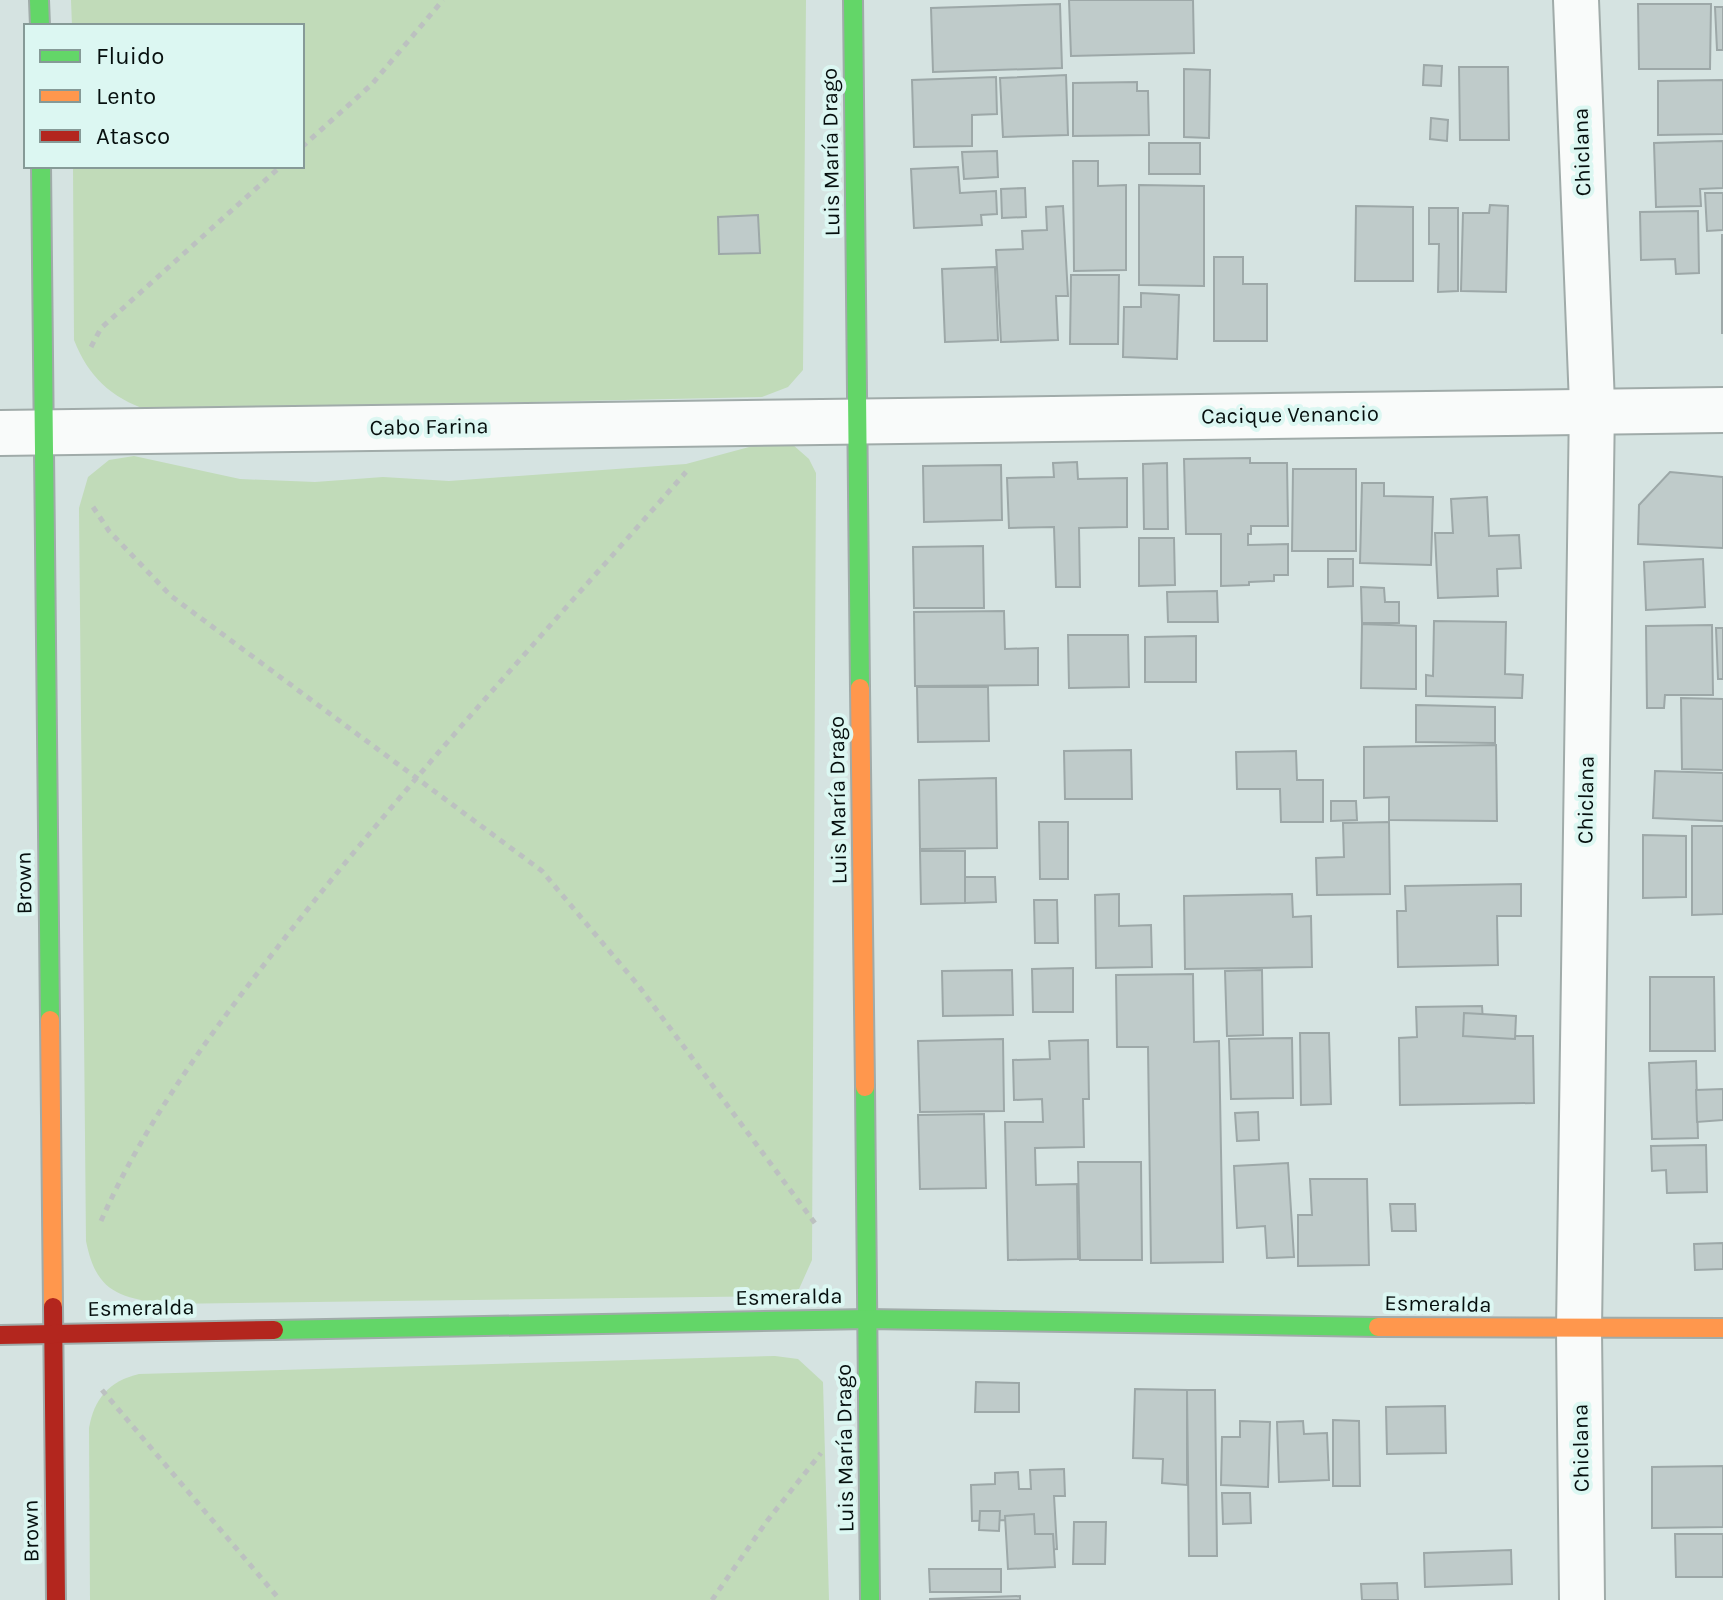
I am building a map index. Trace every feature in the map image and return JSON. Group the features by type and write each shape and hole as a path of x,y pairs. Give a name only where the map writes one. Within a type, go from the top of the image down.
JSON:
{"main road":[{"path":"39,0 40,24"},
{"name":"Luis María Drago","path":"853,0 870,1600"},
{"name":"Brown","path":"41,168 56,1600"},
{"name":"Esmeralda","path":"0,1335 867,1319 1579,1330 1723,1328"}],"street":[{"name":"Chiclana","path":"1576,0 1592,412 1579,1330 1582,1600"},
{"name":"Cacique Venancio","path":"858,419 1723,410"},
{"name":"Cabo Farina","path":"0,433 858,419"}],"path":[{"path":"304,145 372,84 443,0"},
{"path":"87,353 101,328 279,168"},
{"path":"100,1224 124,1168 234,1003 362,839 731,422"},
{"path":"84,494 109,531 171,596 267,671 417,777 542,871 638,985 820,1229"},
{"path":"101,1389 280,1600"},
{"path":"712,1600 767,1521 822,1452"}],"green space":[{"path":"71,0 806,0 803,370 788,387 762,397 148,410 135,405 102,384 86,364 74,340 73,168 304,168 304,24 72,24"},
{"path":"764,443 792,444 809,459 816,473 812,1260 799,1289 785,1296 164,1304 133,1298 111,1289 96,1271 86,1241 79,508 88,477 109,460 134,456 240,479 315,482 383,477 449,481 686,464"},
{"path":"775,1356 798,1359 823,1382 829,1600 90,1600 89,1428 99,1400 111,1387 128,1377 139,1374"}],"building":[{"path":"1069,0 1193,0 1194,53 1071,56"},
{"path":"1060,4 1062,68 933,72 931,8"},
{"path":"1638,4 1711,4 1710,69 1639,69"},
{"path":"1715,7 1723,7 1723,50 1717,50"},
{"path":"1424,65 1442,66 1441,86 1423,85"},
{"path":"1459,67 1508,67 1509,140 1460,140"},
{"path":"1184,69 1210,70 1209,138 1184,137"},
{"path":"1066,75 1068,135 1003,137 1000,78"},
{"path":"996,77 997,114 972,115 972,146 914,147 912,80"},
{"path":"1723,80 1723,134 1658,135 1658,81"},
{"path":"1137,82 1137,91 1148,91 1149,135 1073,136 1073,83"},
{"path":"1431,118 1448,120 1447,141 1430,139"},
{"path":"1723,141 1723,188 1700,189 1701,206 1656,207 1654,143"},
{"path":"1149,143 1200,143 1200,174 1149,174"},
{"path":"997,151 998,177 964,179 962,152"},
{"path":"1073,161 1098,161 1098,186 1126,185 1126,270 1074,271"},
{"path":"958,167 960,193 996,191 997,214 981,215 982,225 914,228 911,169"},
{"path":"1139,185 1204,186 1204,286 1139,285"},
{"path":"1025,188 1026,217 1002,218 1001,189"},
{"path":"1705,193 1723,193 1723,230 1707,231"},
{"path":"1490,205 1508,206 1506,292 1461,291 1463,213 1489,213"},
{"path":"1063,206 1068,296 1056,296 1058,340 1001,342 996,250 1023,249 1022,231 1047,230 1046,207"},
{"path":"1356,206 1413,207 1413,281 1355,281"},
{"path":"1429,208 1458,208 1458,291 1438,292 1439,244 1429,244"},
{"path":"1698,211 1699,273 1676,274 1675,259 1641,260 1640,212"},
{"path":"758,215 760,253 719,254 718,217"},
{"path":"1723,235 1723,333 1722,333"},
{"path":"1214,257 1243,257 1243,284 1267,284 1267,341 1214,341"},
{"path":"995,267 998,340 945,342 942,269"},
{"path":"1071,275 1119,275 1118,344 1070,344"},
{"path":"1141,293 1179,295 1177,359 1123,357 1124,307 1141,307"},
{"path":"1250,458 1250,463 1287,463 1288,526 1251,526 1248,545 1288,544 1288,575 1274,575 1274,581 1221,586 1221,534 1186,534 1184,459"},
{"path":"1077,462 1078,479 1127,478 1127,527 1079,528 1080,587 1056,587 1054,527 1009,528 1007,478 1054,477 1053,463"},
{"path":"1167,463 1168,529 1144,529 1143,464"},
{"path":"1001,465 1002,520 924,522 923,466"},
{"path":"1293,469 1356,469 1356,551 1292,551"},
{"path":"1670,472 1723,477 1723,548 1638,544 1639,505"},
{"path":"1362,483 1384,483 1384,496 1433,497 1431,565 1360,563"},
{"path":"1487,497 1489,536 1519,535 1521,568 1497,569 1498,596 1438,598 1435,533 1453,533 1451,499"},
{"path":"1139,538 1174,538 1175,585 1139,586"},
{"path":"983,546 984,608 914,608 913,547"},
{"path":"1328,559 1353,559 1353,586 1328,587"},
{"path":"1703,559 1705,607 1646,610 1644,562"},
{"path":"1361,587 1384,588 1385,602 1399,602 1399,623 1362,623"},
{"path":"1217,591 1218,622 1168,622 1167,592"},
{"path":"1004,611 1005,649 1038,648 1038,685 915,686 914,612"},
{"path":"1434,621 1506,622 1505,674 1523,675 1522,698 1426,696 1426,675 1433,676"},
{"path":"1362,624 1416,626 1416,689 1361,688"},
{"path":"1712,625 1713,695 1665,695 1664,708 1647,708 1646,626"},
{"path":"1716,628 1723,628 1723,679 1718,679"},
{"path":"1068,635 1128,635 1129,687 1069,688"},
{"path":"1196,636 1196,682 1145,682 1145,637"},
{"path":"917,687 988,687 989,741 918,742"},
{"path":"1681,698 1723,699 1723,770 1682,769"},
{"path":"1416,705 1495,707 1495,743 1416,742"},
{"path":"1496,745 1497,821 1389,820 1389,797 1364,798 1364,747"},
{"path":"1131,750 1132,799 1065,799 1064,751"},
{"path":"1296,751 1297,780 1323,780 1323,822 1281,822 1280,789 1237,789 1236,752"},
{"path":"1655,771 1723,773 1723,821 1653,818"},
{"path":"996,778 997,848 920,849 919,780"},
{"path":"1331,801 1356,801 1357,820 1331,821"},
{"path":"1039,822 1068,822 1068,879 1040,879"},
{"path":"1389,822 1390,894 1317,895 1316,858 1344,857 1343,823"},
{"path":"1692,826 1723,826 1723,914 1692,915"},
{"path":"1643,835 1686,836 1686,897 1643,898"},
{"path":"920,851 965,851 965,903 921,904"},
{"path":"965,877 995,877 996,902 965,903"},
{"path":"1521,884 1521,916 1497,916 1498,965 1398,967 1397,911 1406,911 1405,886"},
{"path":"1119,894 1119,926 1151,925 1152,967 1096,968 1095,895"},
{"path":"1292,894 1293,917 1311,916 1312,967 1185,969 1184,896"},
{"path":"1034,900 1057,900 1058,943 1035,943"},
{"path":"1073,968 1073,1012 1033,1012 1032,969"},
{"path":"1012,970 1013,1015 943,1016 942,971"},
{"path":"1262,970 1263,1035 1227,1036 1225,971"},
{"path":"1193,974 1194,1042 1219,1041 1223,1262 1151,1263 1148,1047 1117,1047 1116,975"},
{"path":"1650,977 1714,977 1715,1051 1650,1051"},
{"path":"1482,1006 1484,1036 1533,1036 1534,1103 1400,1105 1399,1038 1417,1037 1416,1007"},
{"path":"1464,1013 1516,1016 1515,1039 1463,1036"},
{"path":"1300,1033 1329,1033 1331,1104 1301,1105"},
{"path":"1292,1038 1293,1098 1231,1099 1229,1039"},
{"path":"1003,1039 1004,1111 920,1112 918,1041"},
{"path":"1088,1040 1089,1099 1083,1099 1084,1147 1035,1148 1036,1185 1077,1184 1078,1259 1008,1260 1005,1122 1043,1122 1042,1099 1014,1100 1013,1060 1050,1059 1049,1041"},
{"path":"1696,1061 1698,1138 1652,1139 1649,1063"},
{"path":"1723,1089 1723,1120 1697,1122 1696,1090"},
{"path":"1258,1112 1259,1140 1237,1141 1235,1113"},
{"path":"984,1114 986,1188 920,1189 918,1115"},
{"path":"1706,1145 1707,1192 1667,1193 1666,1170 1652,1171 1651,1146"},
{"path":"1078,1162 1141,1162 1142,1260 1080,1260"},
{"path":"1288,1163 1294,1257 1267,1258 1265,1226 1237,1228 1234,1166"},
{"path":"1310,1179 1367,1179 1369,1265 1298,1266 1298,1215 1312,1215"},
{"path":"1390,1204 1415,1204 1416,1231 1392,1231"},
{"path":"1723,1243 1723,1269 1695,1270 1694,1244"},
{"path":"976,1382 1019,1383 1019,1412 975,1412"},
{"path":"1135,1389 1187,1390 1187,1485 1162,1483 1163,1459 1133,1458"},
{"path":"1187,1390 1215,1390 1217,1556 1189,1556"},
{"path":"1445,1406 1446,1453 1387,1454 1386,1407"},
{"path":"1333,1420 1359,1421 1360,1486 1333,1486"},
{"path":"1240,1421 1270,1422 1268,1487 1221,1485 1222,1437 1240,1437"},
{"path":"1303,1421 1304,1434 1327,1433 1329,1480 1279,1482 1277,1422"},
{"path":"1723,1466 1723,1527 1652,1528 1652,1467"},
{"path":"1064,1469 1065,1496 1054,1496 1057,1549 1011,1552 1009,1520 972,1521 971,1485 995,1484 995,1473 1018,1472 1019,1489 1031,1489 1030,1470"},
{"path":"1222,1493 1250,1493 1251,1523 1223,1524"},
{"path":"980,1511 1000,1511 999,1531 979,1530"},
{"path":"1034,1514 1035,1534 1053,1534 1055,1567 1008,1569 1005,1516"},
{"path":"1074,1522 1106,1522 1105,1564 1073,1564"},
{"path":"1675,1534 1723,1534 1723,1577 1676,1577"},
{"path":"1511,1550 1512,1584 1425,1587 1424,1553"},
{"path":"929,1569 1001,1569 1001,1592 930,1592"},
{"path":"1397,1583 1398,1600 1362,1600 1361,1584"},
{"path":"1020,1596 1020,1600 929,1599"}],"traffic: fast":[{"path":"39,0 40,24"},
{"path":"853,0 860,688"},
{"path":"41,168 50,1020"},
{"path":"865,1087 870,1600"},
{"path":"274,1330 867,1319 1378,1327"}],"traffic: slow":[{"path":"860,688 865,1087"},
{"path":"50,1020 53,1307"},
{"path":"1378,1327 1723,1328"}],"traffic: jam":[{"path":"53,1307 56,1600"},
{"path":"0,1335 274,1330"}]}
